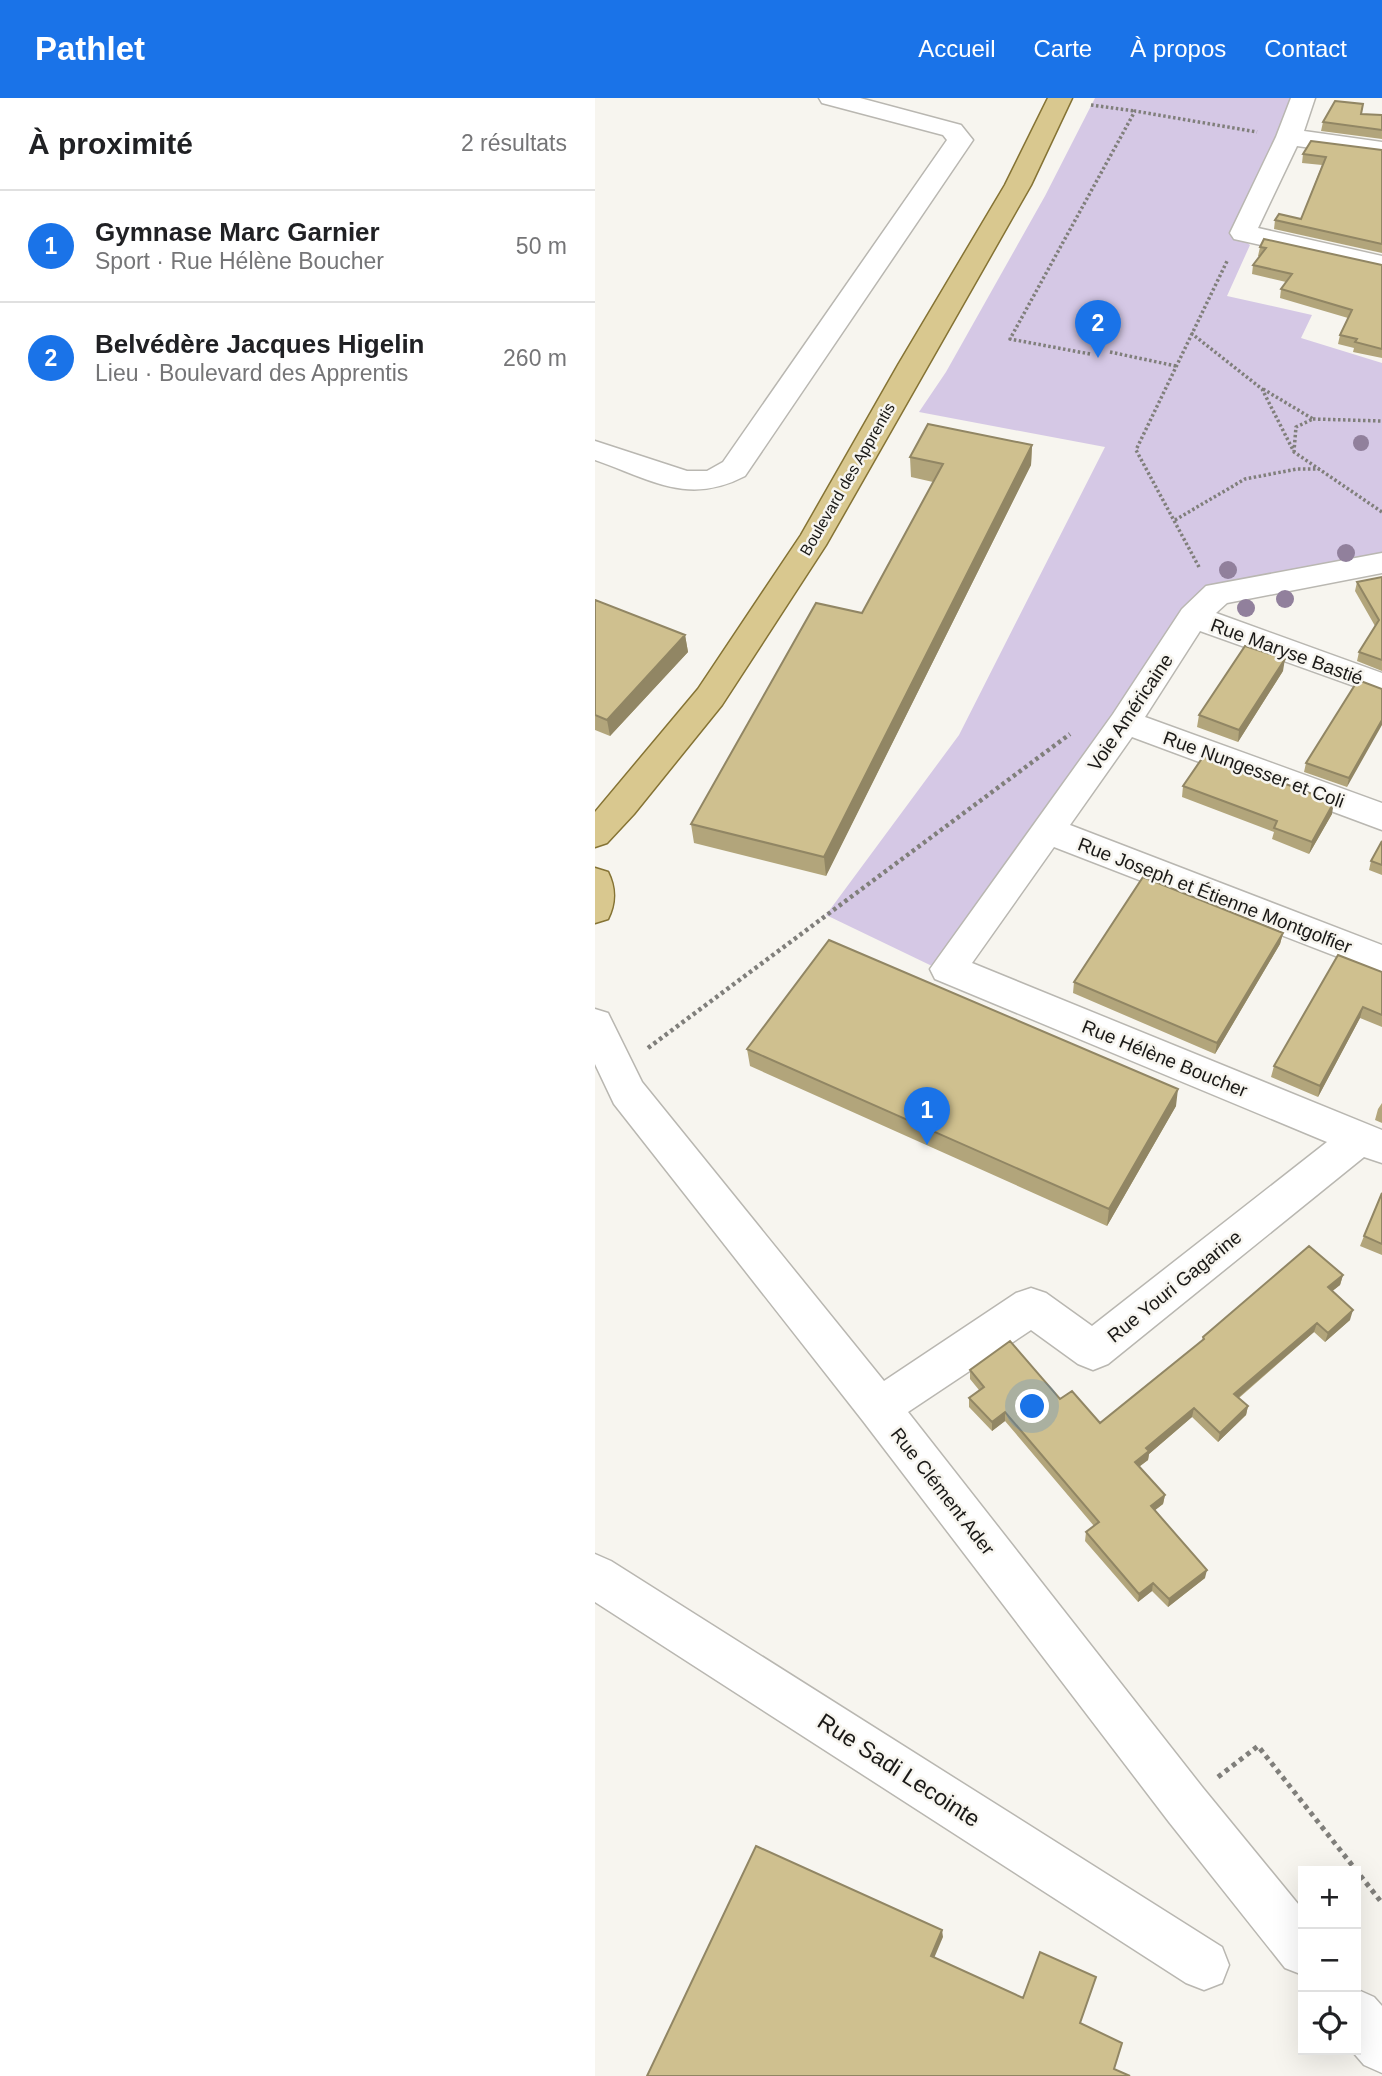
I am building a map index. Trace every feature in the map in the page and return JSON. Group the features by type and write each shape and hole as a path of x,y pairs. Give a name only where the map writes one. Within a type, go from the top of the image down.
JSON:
{"main road":[{"name":"Boulevard des Apprentis","path":"595,834 710,697 815,538 912,365 1070,100"},
{"path":"595,882 595,909"}],"street":[{"path":"595,450 685,481 713,480 734,469 960,140 952,130 831,98"},
{"path":"1304,98 1289,137 1243,233 1382,264"},
{"path":"1289,137 1382,150"},
{"path":"1217,594 1382,563"},
{"name":"Voie Américaine","path":"949,969 1125,722 1193,617 1217,594"},
{"name":"Rue Maryse Bastié","path":"1193,617 1382,685"},
{"name":"Rue Nungesser et Coli","path":"1125,722 1382,817"},
{"name":"Rue Joseph et Étienne Montgolfier","path":"1047,830 1382,960"},
{"name":"Rue Hélène Boucher","path":"949,969 1371,1143"},
{"name":"Rue Clément Ader","path":"595,1024 628,1093 878,1407 1186,1805 1298,1944"},
{"name":"Rue Youri Gagarine","path":"878,1407 912,1388 1031,1306 1093,1351 1371,1143"},
{"name":"Rue Sadi Lecointe","path":"595,1576 1204,1965"},
{"path":"1361,2021 1382,2047"}],"path":[{"path":"1070,100 1233,128"},
{"path":"1090,354 1010,339 1135,111"},
{"path":"1217,594 1197,564 1136,450 1191,333 1243,233"},
{"path":"1191,333 1262,389 1313,419"},
{"path":"1110,352 1176,366"},
{"path":"1262,389 1294,452 1382,512"},
{"path":"1294,452 1296,427 1313,419 1382,421"},
{"path":"1175,520 1245,479 1297,469 1321,470"},
{"path":"643,1052 1073,732"},
{"path":"1186,1805 1258,1746 1382,1903"}],"shaded area":[{"path":"1095,98 1294,98 1286,121 1232,231 1250,245 1227,296 1312,315 1301,338 1382,363 1382,557 1213,588 1059,789 932,966 826,915 959,735 1105,447 919,412 946,372 1045,196"}],"building":[{"path":"1335,101 1363,104 1361,114 1382,115 1382,130 1323,122"},
{"path":"1311,141 1382,150 1382,244 1275,220 1279,214 1301,219 1326,157 1303,154"},
{"path":"1264,239 1382,265 1382,349 1340,335 1352,310 1281,289 1292,274 1253,265 1266,248 1260,247"},
{"path":"928,424 1032,445 824,857 691,824 816,603 862,613 943,464 910,457"},
{"path":"1382,577 1382,660 1359,652 1379,620 1357,582"},
{"path":"595,600 685,635 607,720 595,715"},
{"path":"1245,646 1285,659 1239,730 1199,715"},
{"path":"1358,680 1382,689 1382,720 1349,778 1306,763"},
{"path":"1205,754 1334,802 1312,842 1274,828 1277,821 1183,786"},
{"path":"1382,841 1382,865 1371,861"},
{"path":"1143,877 1283,933 1217,1043 1074,982"},
{"path":"829,940 1178,1089 1109,1209 747,1049"},
{"path":"1338,955 1382,972 1382,1015 1363,1007 1320,1086 1274,1066"},
{"path":"1382,1193 1382,1244 1364,1236"},
{"path":"1309,1246 1343,1275 1328,1287 1353,1310 1328,1333 1317,1323 1234,1394 1248,1406 1220,1433 1194,1408 1146,1448 1149,1451 1135,1462 1165,1495 1151,1506 1207,1570 1169,1599 1153,1583 1139,1594 1086,1532 1099,1522 1005,1412 992,1422 969,1398 984,1387 970,1370 1010,1341 1060,1399 1072,1391 1100,1423 1204,1339 1203,1337"},
{"path":"756,1846 942,1930 931,1956 1023,1998 1040,1952 1096,1977 1080,2023 1122,2043 1114,2069 1130,2076 647,2076"}],"place":[{"name":"Belvédère Jacques Higelin","path":"1098,358"},
{"name":"Gymnase Marc Garnier","path":"927,1145"}]}
